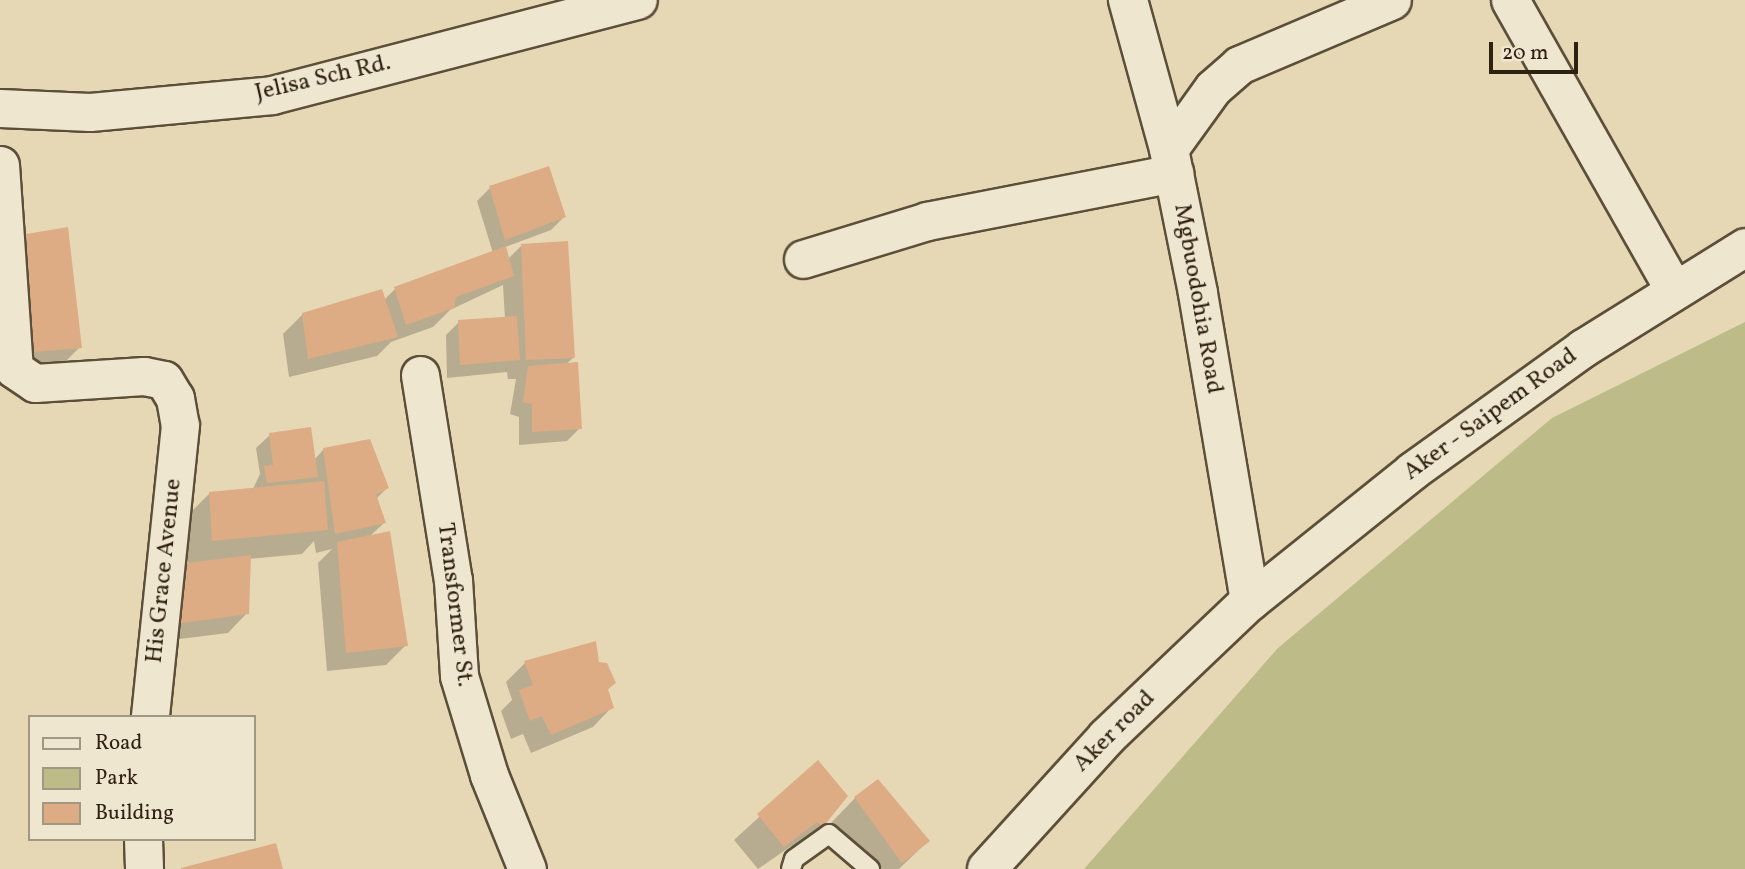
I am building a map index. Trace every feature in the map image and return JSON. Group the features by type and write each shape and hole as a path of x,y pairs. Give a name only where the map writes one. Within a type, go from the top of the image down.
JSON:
{"street":[{"name":"Jelisa Sch Rd.","path":"0,108 90,112 272,95 638,0"},
{"name":"Mgbuodohia Road","path":"1128,0 1171,161 1250,601"},
{"path":"803,259 927,221 1171,161 1213,89 1239,65 1392,0"},
{"path":"1510,0 1673,288"},
{"name":"His Grace Avenue","path":"0,165 14,369 35,383 144,376 164,380 175,398 180,425 150,715"},
{"name":"Aker - Saipem Road","path":"1250,601 1412,471 1673,288 1745,247"},
{"name":"Transformer St.","path":"421,375 453,580 459,676 489,775 527,869"},
{"name":"Aker road","path":"987,869 1107,737 1250,601"},
{"path":"143,841 144,869"}],"lane":[{"path":"791,869 794,859 829,834 870,869"}],"green space":[{"path":"1745,322 1745,869 1084,869 1278,648 1552,418"}],"building":[{"path":"549,166 566,217 505,240 489,186"},
{"path":"68,227 82,348 33,352 20,235"},
{"path":"568,241 575,358 526,360 521,244"},
{"path":"506,246 514,276 456,297 454,308 406,325 394,287"},
{"path":"382,289 398,337 308,359 302,313"},
{"path":"517,316 520,360 460,365 458,320"},
{"path":"578,362 582,429 532,432 532,404 523,402 528,366"},
{"path":"311,427 318,477 267,483 264,466 273,465 269,433"},
{"path":"370,439 389,488 376,494 386,523 335,534 323,448"},
{"path":"324,481 328,530 212,541 209,492"},
{"path":"390,531 408,646 346,653 337,542"},
{"path":"251,555 249,614 181,623 179,564"},
{"path":"596,641 599,662 607,663 616,683 608,689 614,708 551,735 542,716 530,721 519,690 533,685 524,661"},
{"path":"818,760 848,796 823,827 817,822 784,847 757,814"},
{"path":"878,779 930,841 902,863 854,797"},
{"path":"276,843 283,869 181,869 181,868"}]}
